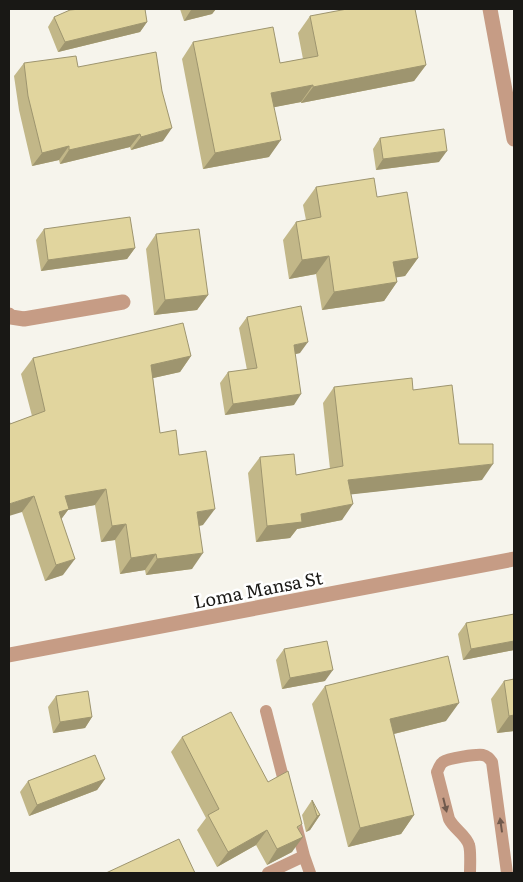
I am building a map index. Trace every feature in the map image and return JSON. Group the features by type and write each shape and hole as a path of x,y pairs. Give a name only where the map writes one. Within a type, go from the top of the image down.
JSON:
{"street":[{"path":"490,9 514,139"},
{"path":"9,314 11,317 24,319 123,302"},
{"name":"Loma Mansa St","path":"9,655 514,560"}],"lane":[{"path":"266,711 289,798"},
{"path":"470,873 469,845 449,819 437,772 442,762 449,759 484,755 492,762 507,873"},
{"path":"294,817 310,873"},
{"path":"268,873 304,856"}],"building":[{"path":"145,9 147,22 65,42 54,17 70,10"},
{"path":"347,9 415,9 426,65 313,87 313,85 271,93 281,140 215,153 193,42 273,27 280,63 318,56 310,16"},
{"path":"156,52 162,91 172,128 141,137 140,134 69,150 69,146 42,153 28,96 24,63 76,56 78,67"},
{"path":"444,129 447,151 383,159 380,138"},
{"path":"374,178 377,197 407,192 418,258 393,262 397,282 334,292 329,256 302,260 296,222 321,217 316,187"},
{"path":"130,217 135,248 48,260 44,229"},
{"path":"199,229 208,295 165,300 156,234"},
{"path":"301,306 308,342 294,345 301,394 233,404 228,372 257,368 247,317"},
{"path":"183,323 191,356 151,365 160,433 176,430 179,455 206,451 215,509 197,512 203,553 157,559 156,554 131,558 126,524 112,526 106,489 65,496 69,509 59,512 75,559 56,565 34,496 9,504 9,419 10,424 45,411 33,358"},
{"path":"412,378 413,390 452,385 459,444 493,444 493,464 348,480 353,504 301,514 302,522 267,526 260,457 294,454 296,475 343,466 334,387"},
{"path":"514,614 514,641 471,649 466,623"},
{"path":"327,641 333,670 290,678 284,649"},
{"path":"448,656 459,703 390,719 414,815 360,828 325,686"},
{"path":"514,679 514,715 509,716 504,681"},
{"path":"88,691 92,717 60,722 56,696"},
{"path":"231,712 268,782 288,771 302,824 297,827 303,837 277,849 267,830 228,852 208,815 219,809 182,737"},
{"path":"95,755 105,779 37,805 28,781"},
{"path":"312,800 320,815 317,816"},
{"path":"179,839 195,873 106,873"}]}
